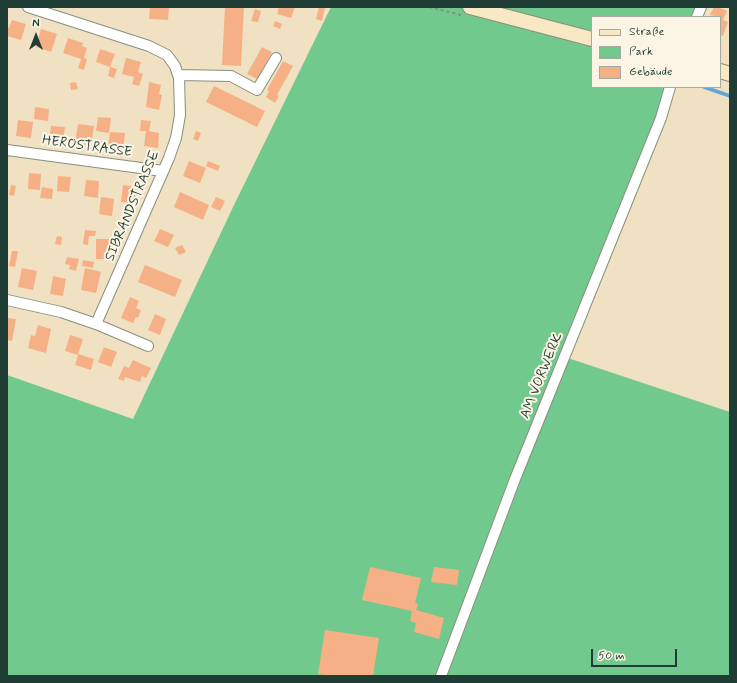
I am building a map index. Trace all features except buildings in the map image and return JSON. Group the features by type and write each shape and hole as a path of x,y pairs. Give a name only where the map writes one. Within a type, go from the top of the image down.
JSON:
{"main road":[{"path":"470,7 591,38"}],"street":[{"path":"28,7 149,46 167,55 175,66 178,75 231,76 257,90 276,58"},
{"path":"698,16 702,7"},
{"name":"SIBRANDSTRASSE","path":"96,324 176,138 180,115 178,75"},
{"name":"AM VORWERK","path":"441,676 515,479 660,118 670,88"},
{"name":"HEROSTRASSE","path":"7,150 163,171"},
{"path":"7,300 61,312 96,324 148,346"}],"green space":[{"path":"331,7 701,7 697,16 591,16 591,88 670,88 565,357 730,412 730,676 7,676 7,375 133,419 234,205"}],"waterway":[{"path":"707,88 730,96"}]}
